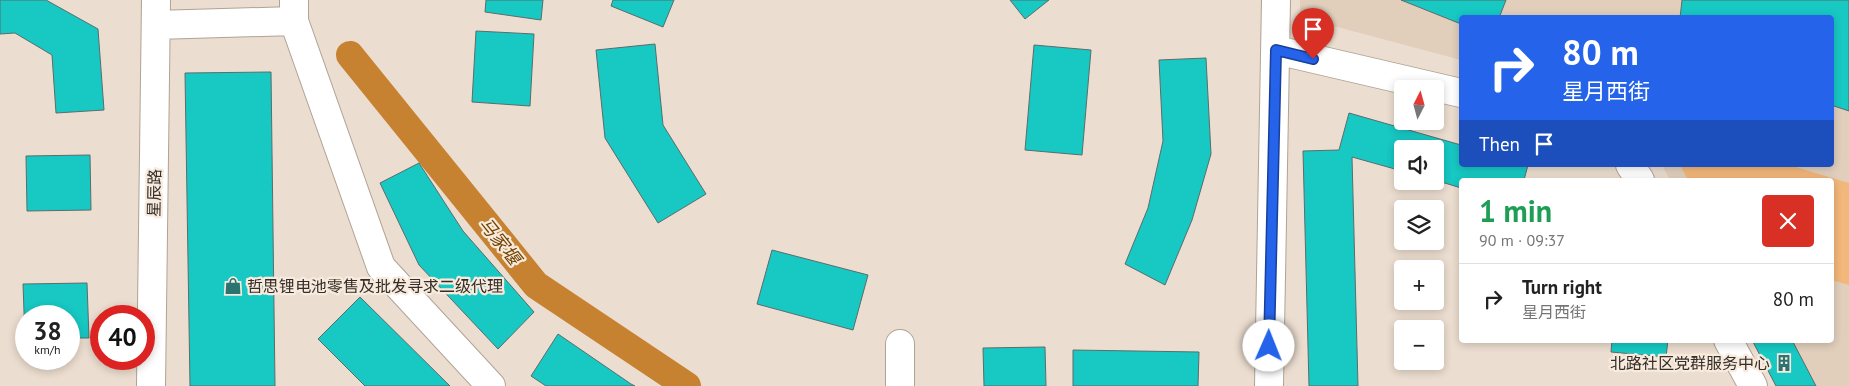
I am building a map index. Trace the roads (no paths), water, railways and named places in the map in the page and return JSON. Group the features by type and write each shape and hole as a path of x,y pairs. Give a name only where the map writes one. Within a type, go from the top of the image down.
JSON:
{"street":[{"path":"1269,386 1276,0"},
{"path":"156,12 294,11 381,267 491,386"},
{"name":"星辰路","path":"151,386 156,12"},
{"path":"1276,50 1459,94"},
{"path":"1631,167 1639,178"},
{"path":"1730,343 1753,386"},
{"path":"900,344 900,386"}],"waterway":[{"name":"马家堰","path":"350,55 536,285 687,386"}],"place":[{"name":"哲思锂电池零售及批发寻求二级代理","path":"233,286"},
{"name":"北路社区党群服务中心","path":"1784,363"}]}
